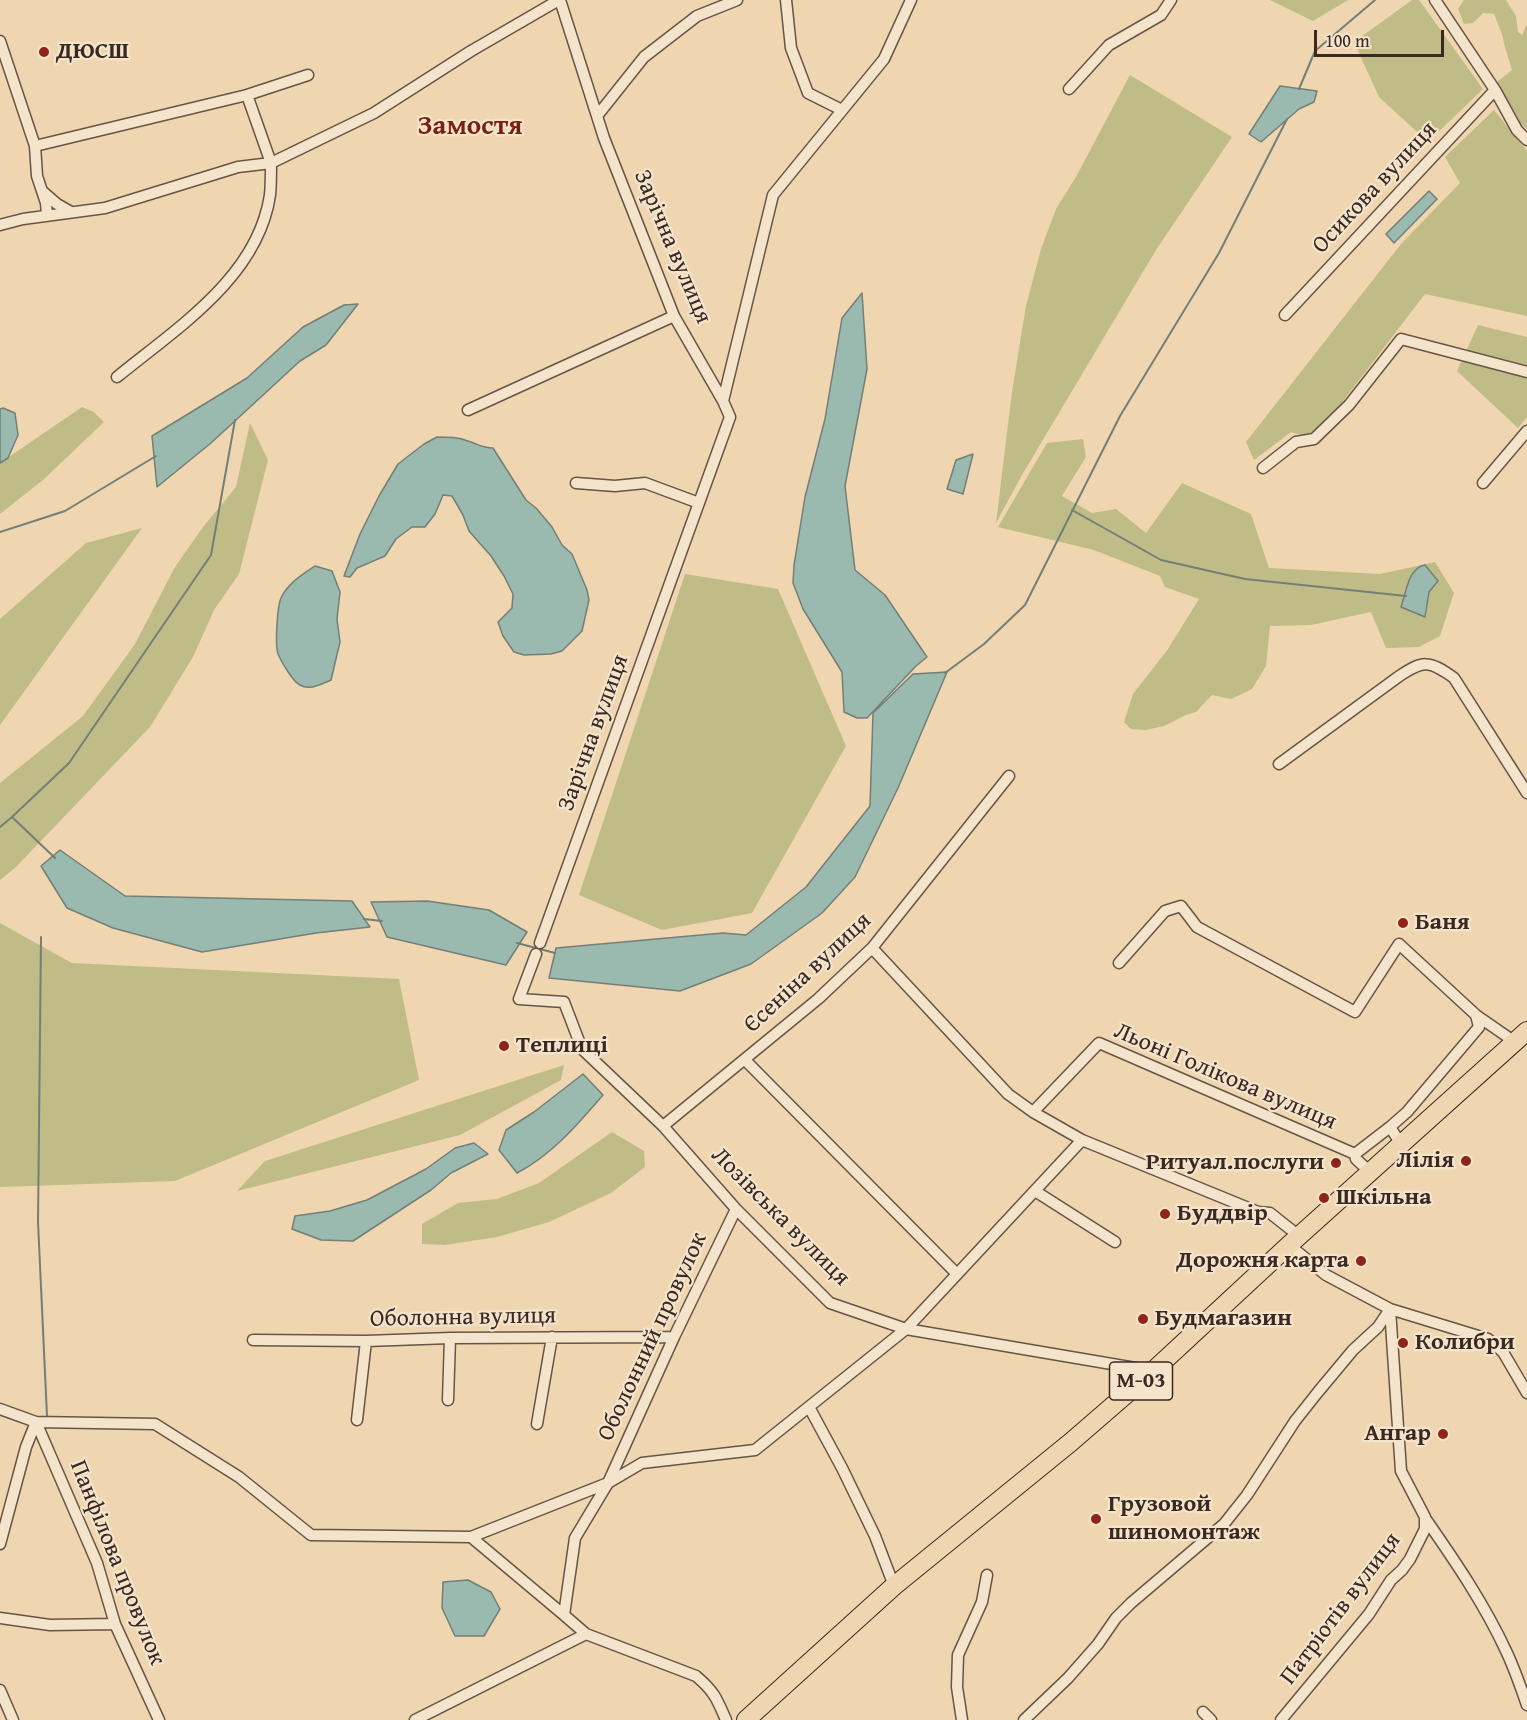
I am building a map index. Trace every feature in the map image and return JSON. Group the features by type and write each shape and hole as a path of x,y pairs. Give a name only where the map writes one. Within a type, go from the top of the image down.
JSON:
{"highway":[{"name":"М-03","path":"746,1720 894,1586 1071,1442 1153,1371 1294,1240 1521,1037"}],"street":[{"name":"Зарічна вулиця","path":"540,943 730,417 674,316 604,138 559,0"},
{"path":"0,225 47,215 105,208 238,167 271,163 374,113 471,51 559,0"},
{"path":"597,116 644,57 697,16 737,0"},
{"path":"786,0 792,48 808,93 842,110"},
{"path":"723,401 773,195 884,59 911,0"},
{"path":"1069,89 1109,45 1161,15 1171,0"},
{"path":"1435,0 1495,90 1517,130 1527,140"},
{"path":"0,40 35,146 37,176 47,215"},
{"path":"35,146 247,95 308,75"},
{"name":"Осикова вулиця","path":"1285,315 1495,90"},
{"path":"117,376 213,298 250,252 264,219 270,195 271,163 247,95"},
{"path":"42,191 57,204 72,212"},
{"path":"23,219 36,207 42,191"},
{"path":"468,410 674,316"},
{"path":"1263,468 1296,442 1314,438 1349,405 1401,339 1527,372"},
{"path":"1483,483 1527,431"},
{"path":"576,483 615,486 645,483 699,503"},
{"path":"1279,764 1398,676 1417,665 1437,666 1454,678 1527,793"},
{"name":"Єсеніна вулиця","path":"663,1126 818,999 872,948 1009,776"},
{"path":"1119,963 1165,911 1181,906 1197,927 1355,1012 1400,944 1476,1015 1521,1037"},
{"path":"872,948 1008,1094 1033,1112 1082,1140 1258,1212 1270,1213 1326,1275 1390,1310 1488,1339 1503,1352 1527,1393"},
{"name":"Лозівська вулиця","path":"536,954 519,999 564,1002 582,1048 663,1126 736,1209 830,1303 906,1329 1153,1371"},
{"name":"Льоні Голікова вулиця","path":"1354,1154 1407,1112 1479,1026 1476,1015"},
{"name":"Льоні Голікова вулиця","path":"1033,1112 1100,1043 1354,1154 1356,1159 1370,1172"},
{"path":"745,1060 957,1274"},
{"path":"1390,1127 1401,1144"},
{"path":"0,1409 36,1422 155,1424 240,1477 311,1535 471,1537 608,1483 642,1463 755,1450 906,1329 1082,1140"},
{"path":"1035,1191 1115,1242"},
{"name":"Оболонний провулок","path":"564,1615 575,1538 608,1483 674,1337 736,1209"},
{"path":"1024,1720 1068,1678 1098,1644 1116,1618 1131,1603 1224,1524 1237,1509 1301,1414 1353,1350 1378,1327 1390,1310"},
{"name":"Патріотів вулиця","path":"1281,1720 1369,1614 1391,1581 1410,1559 1425,1529 1425,1517 1401,1471 1390,1310"},
{"path":"537,1424 552,1337"},
{"name":"Оболонна вулиця","path":"253,1340 366,1341 450,1338 674,1337"},
{"path":"448,1400 450,1338"},
{"path":"357,1420 366,1341"},
{"path":"809,1407 875,1536 894,1586"},
{"path":"0,1544 26,1447 36,1422"},
{"name":"Панфілова провулок","path":"36,1422 97,1563 115,1624 159,1720"},
{"path":"1425,1517 1469,1581 1484,1608 1508,1654 1527,1705"},
{"path":"471,1537 586,1634 696,1676 709,1687 719,1702 726,1720"},
{"path":"962,1720 957,1687 958,1655 982,1602 987,1575"},
{"path":"0,1618 50,1625 115,1624"},
{"path":"415,1720 586,1634"},
{"path":"0,1690 13,1720"},
{"path":"1203,1712 1211,1720"}],"shaded area":[{"path":"1270,0 1348,0 1313,21"},
{"path":"1412,0 1419,0 1483,89 1428,142 1379,97 1354,42"},
{"path":"1464,0 1506,0 1516,16 1518,32 1522,35 1527,24 1527,129 1519,123 1492,86 1512,70 1494,14 1483,13 1473,23 1464,24 1458,9"},
{"path":"1130,75 1232,137 1156,250 1022,475 996,523 1012,392 1026,306 1041,249 1056,209 1076,177"},
{"path":"1494,110 1527,151 1527,316 1425,294 1314,439 1291,432 1254,460 1246,442 1401,244 1460,183 1445,157"},
{"path":"1478,325 1527,337 1527,417 1518,428 1457,371"},
{"path":"82,407 94,412 104,422 43,480 0,514 0,463"},
{"path":"250,423 268,460 239,574 214,610 193,657 150,727 16,867 0,880 0,783 83,716 135,644 175,567 203,527 236,487"},
{"path":"1083,439 1086,457 1062,496 1092,513 1116,509 1146,533 1182,483 1251,514 1269,568 1380,574 1435,562 1454,593 1440,636 1419,647 1386,648 1371,612 1311,625 1270,626 1266,666 1252,689 1231,699 1212,695 1196,712 1164,726 1145,730 1131,729 1124,722 1133,694 1168,649 1199,599 1165,587 1160,576 1094,550 998,527 1047,443"},
{"path":"142,528 0,725 0,619 86,543"},
{"path":"685,574 778,589 846,746 752,913 662,930 579,895"},
{"path":"0,923 72,963 399,979 419,1080 175,1181 0,1187"},
{"path":"564,1065 561,1080 460,1135 237,1191 265,1161"},
{"path":"612,1132 644,1151 645,1167 611,1193 549,1222 497,1237 445,1245 422,1244 422,1224 458,1203 497,1199 539,1183"}],"water":[{"path":"1280,86 1317,91 1314,102 1299,109 1261,142 1249,134"},
{"path":"1429,191 1437,199 1394,243 1386,234"},
{"path":"862,293 867,369 845,486 855,570 885,595 927,657 867,718 857,718 844,712 842,672 803,609 793,583 805,497 825,419 842,318"},
{"path":"358,304 326,345 300,361 211,443 157,487 152,436 247,378 303,327 344,305"},
{"path":"0,409 15,413 18,435 8,458 0,463"},
{"path":"437,437 460,439 493,448 526,500 536,508 552,527 562,545 572,554 589,600 582,631 562,651 551,654 524,655 514,652 503,636 498,622 512,608 513,594 491,556 469,531 452,496 443,495 435,514 425,527 412,527 396,539 385,556 357,568 350,577 344,576 360,534 398,464"},
{"path":"973,454 963,494 947,489 956,460"},
{"path":"1425,565 1438,581 1429,592 1425,617 1401,607 1411,576 1419,567"},
{"path":"315,566 332,571 340,592 337,619 340,642 331,680 316,686 304,687 294,680 278,654 277,626 281,598 284,593 296,579"},
{"path":"947,672 898,788 855,877 822,913 751,964 680,991 549,978 556,948 723,933 746,935 806,887 870,806 873,713 913,674"},
{"path":"60,850 125,896 352,901 370,927 316,933 202,952 113,928 67,908 41,866"},
{"path":"427,901 489,910 527,932 506,965 387,937 371,902"},
{"path":"583,1074 603,1095 553,1148 517,1173 499,1150 506,1130 534,1112"},
{"path":"474,1143 488,1154 451,1173 431,1190 353,1241 321,1240 292,1229 295,1216 330,1211 367,1200 426,1169 455,1148"},
{"path":"468,1580 491,1592 500,1609 484,1636 455,1636 442,1608 443,1582"}],"waterway":[{"path":"1299,89 1315,51 1375,0"},
{"path":"945,673 984,644 1025,605 1120,416 1219,253 1287,119"},
{"path":"12,817 69,763 211,555 235,420"},
{"path":"0,532 65,511 156,456"},
{"path":"1072,510 1161,560 1245,579 1406,596"},
{"path":"0,827 12,817 55,858"},
{"path":"364,919 382,921"},
{"path":"41,937 38,1222 47,1416"},
{"path":"517,943 555,953"}],"place":[{"name":"ДЮСШ","path":"44,52"},
{"name":"Баня","path":"1403,923"},
{"name":"Теплиці","path":"504,1046"},
{"name":"Лілія","path":"1466,1161"},
{"name":"Ритуал.послуги","path":"1336,1163"},
{"name":"Шкільна","path":"1324,1198"},
{"name":"Буддвір","path":"1165,1214"},
{"name":"Дорожня карта","path":"1361,1261"},
{"name":"Будмагазин","path":"1143,1319"},
{"name":"Колибри","path":"1403,1343"},
{"name":"Ангар","path":"1443,1434"},
{"name":"Грузовой шиномонтаж","path":"1096,1519"}],"district":[{"name":"Замостя","path":"470,127"}]}
